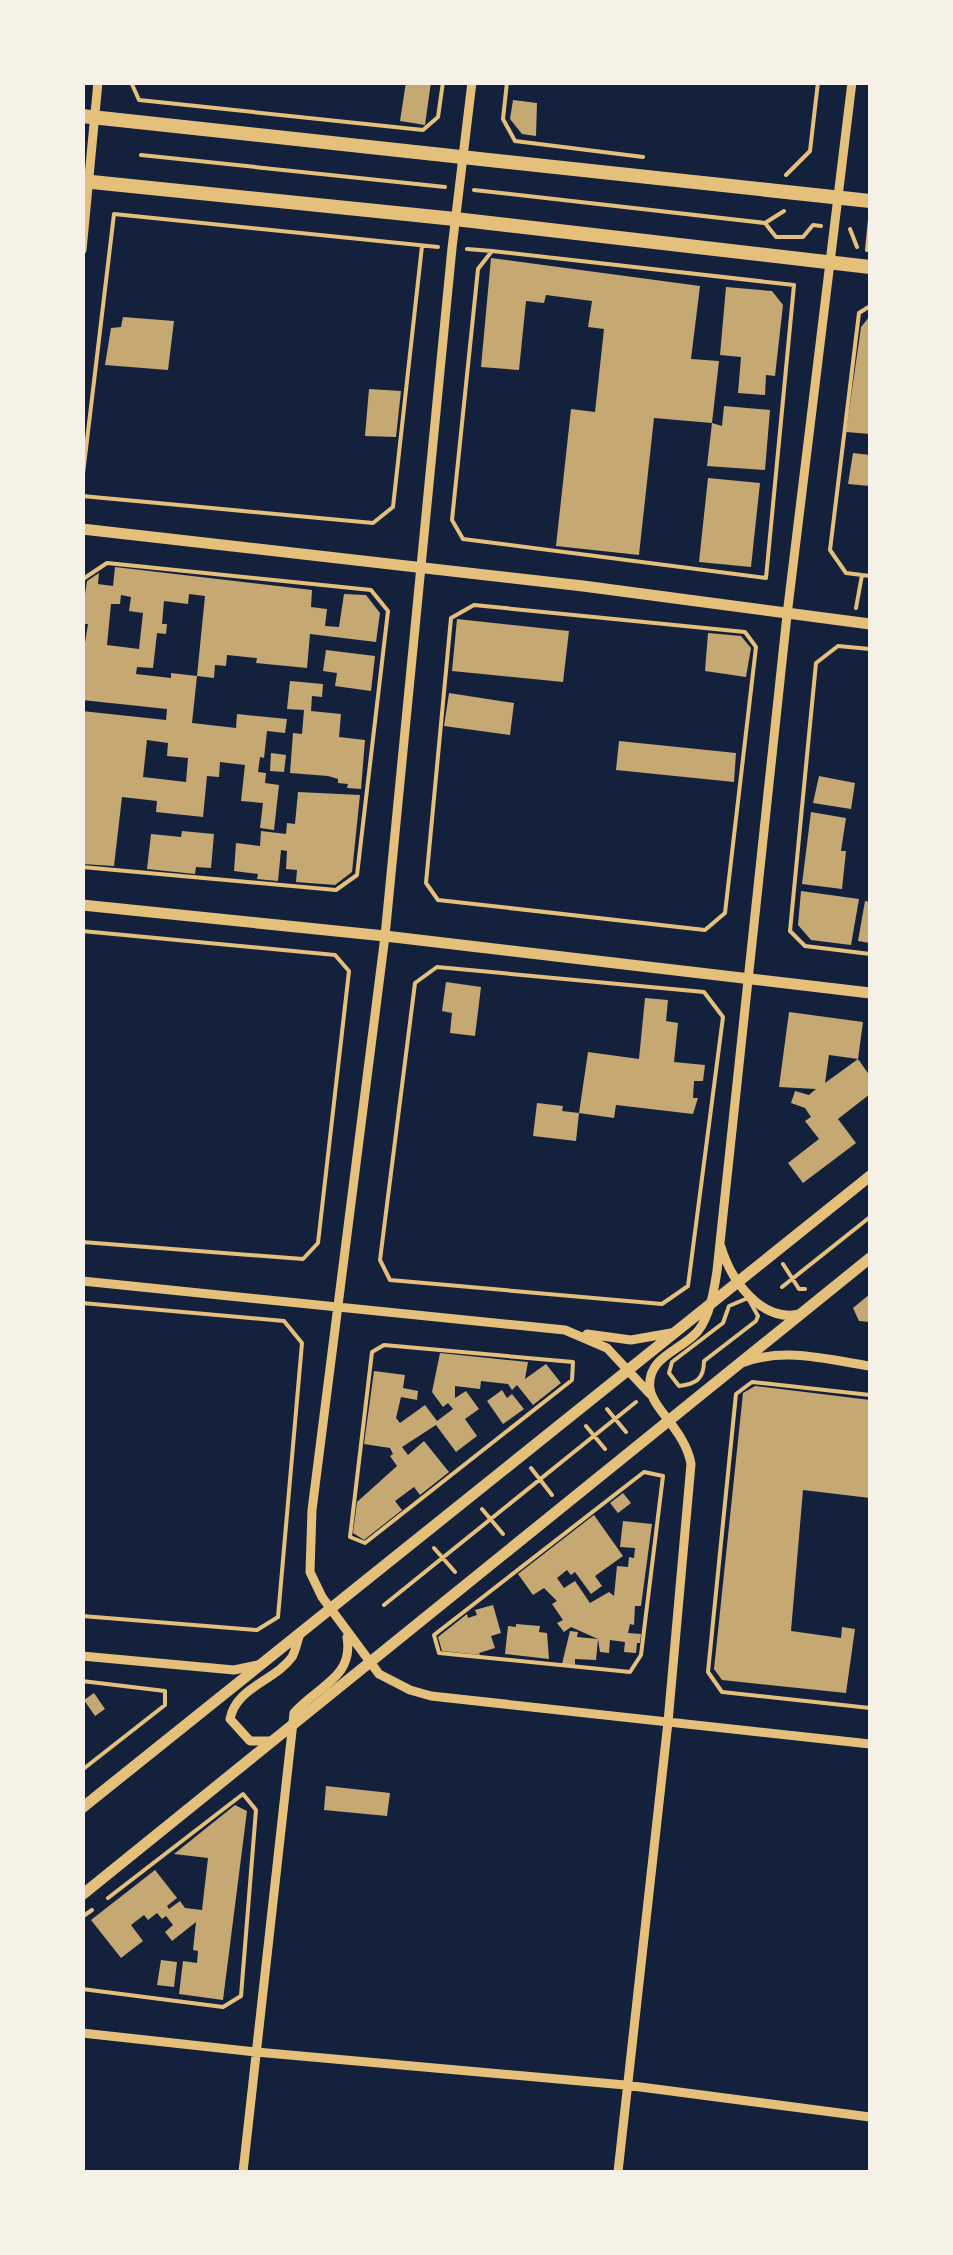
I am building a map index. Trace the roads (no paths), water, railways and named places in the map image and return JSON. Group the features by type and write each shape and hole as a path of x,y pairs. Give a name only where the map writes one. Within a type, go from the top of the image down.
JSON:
{"main road":[{"path":"88,117 870,201"},
{"path":"86,181 870,267"}],"street":[{"path":"82,250 88,117 98,82"},
{"path":"472,82 452,248 386,936 308,1551 310,1572 329,1608 370,1663 390,1681 431,1696 870,1744"},
{"path":"655,1400 652,1369 696,1334 708,1307 720,1244 787,615 833,263 852,82"},
{"path":"82,529 583,586 870,624"},
{"path":"82,905 870,993"},
{"path":"82,1808 870,1176"},
{"path":"720,1244 738,1283 776,1315 802,1314"},
{"path":"82,1895 870,1258"},
{"path":"82,1281 631,1340 680,1330"},
{"path":"565,1330 607,1348 631,1371 671,1419 685,1443 691,1464 668,1722 618,2172"},
{"path":"738,1364 779,1355 870,1366"},
{"path":"655,1400 674,1406 700,1395"},
{"path":"272,1740 250,1742 230,1719 231,1712 246,1694 289,1660 306,1627 328,1621 345,1628"},
{"path":"243,2172 294,1713 345,1666 349,1655 345,1628"},
{"path":"82,1656 234,1670 261,1664"},
{"path":"82,2033 626,2085 870,2116"}]}
